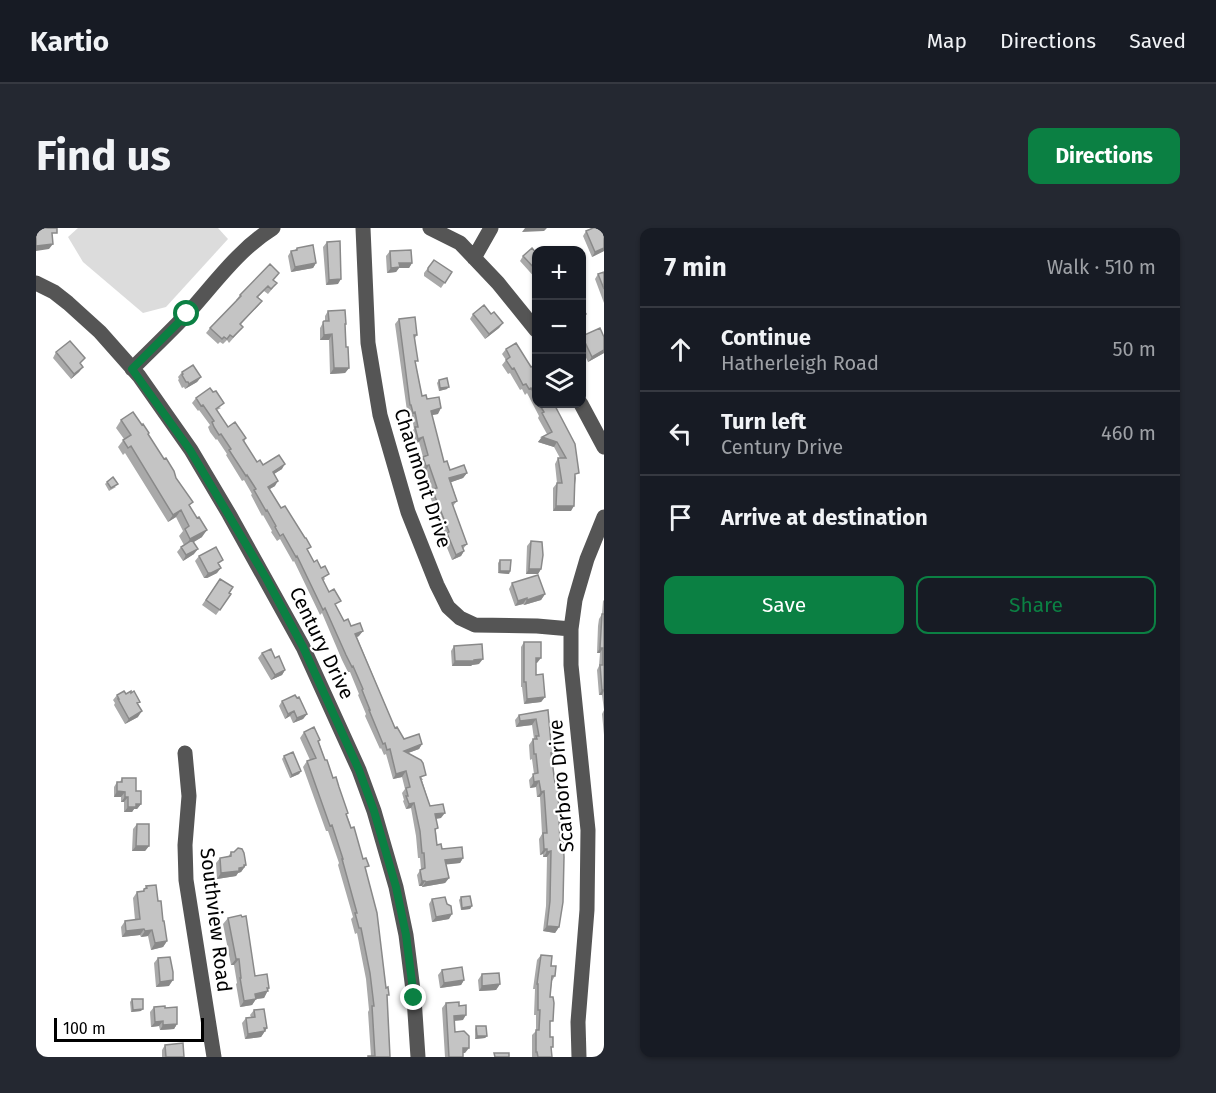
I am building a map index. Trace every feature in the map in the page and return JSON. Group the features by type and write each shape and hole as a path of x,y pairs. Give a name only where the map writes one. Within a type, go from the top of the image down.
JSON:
{"street":[{"path":"132,369 187,314 233,261 261,235 273,228"},
{"name":"Chaumont Drive","path":"363,228 368,342 380,415 408,512 448,607 460,618 475,626 537,626 571,629"},
{"path":"430,228 460,243"},
{"path":"450,228 460,243 498,283 532,324"},
{"path":"474,258 491,228"},
{"name":"Century Drive","path":"36,283 54,292 68,303 100,332 132,369 190,450 266,578 303,647 359,770 374,811 396,887 406,935 418,1057"},
{"path":"583,408 604,447"},
{"name":"Scarboro Drive","path":"579,1057 578,1022 587,910 588,830 571,665 571,629 575,600 584,569 604,517"},
{"name":"Southview Road","path":"185,753 189,796 185,845 186,880 214,1057"}],"shaded area":[{"path":"78,228 218,228 228,239 166,307 143,313 83,262 68,237"}],"building":[{"path":"36,228 57,228 57,233 52,233 53,244 36,246"},
{"path":"602,228 604,232 604,248 595,252 586,231"},
{"path":"340,241 341,279 329,280 327,242"},
{"path":"313,245 316,263 295,267 291,251"},
{"path":"532,248 532,266 523,256"},
{"path":"411,250 412,263 399,263 400,267 391,268 390,251"},
{"path":"434,260 452,272 445,283 428,271"},
{"path":"270,264 279,273 273,280 277,283 271,289 268,286 257,297 262,301 240,324 243,327 233,337 230,335 227,339 224,337 222,339 210,328"},
{"path":"604,272 604,289 598,274"},
{"path":"484,305 503,323 489,334 473,314"},
{"path":"345,310 349,368 334,368 332,334 324,335 323,322 329,321 328,311"},
{"path":"415,317 417,335 414,335 418,361 415,361 422,396 426,395 427,399 439,397 441,408 431,411 444,462 447,461 450,470 464,465 467,473 449,478 457,501 452,503 467,544 462,546 464,551 456,555 432,489 437,488 429,465 426,466 423,457 428,455 423,437 418,439 415,412 413,413 410,405 399,319"},
{"path":"600,328 604,337 604,350 592,357 586,344 586,334"},
{"path":"70,341 85,358 80,363 83,367 74,374 56,352"},
{"path":"516,343 532,366 532,390 526,384 523,385 514,368 512,369 506,360 510,357 506,349"},
{"path":"193,365 201,377 189,384 182,372"},
{"path":"447,378 449,387 440,388 439,380"},
{"path":"210,388 213,392 216,391 224,403 216,409 228,427 235,422 246,438 243,440 257,462 260,460 263,465 279,455 285,464 273,472 278,481 268,487 281,508 285,506 306,538 311,547 307,549 314,562 317,560 321,568 325,566 329,574 322,578 329,592 334,589 341,601 335,604 344,621 348,619 351,626 360,623 363,631 355,634 395,728 397,727 404,739 419,734 422,744 404,751 423,763 426,775 420,777 430,806 443,804 445,813 435,814 438,828 435,829 437,845 441,844 442,849 462,847 463,858 445,860 449,878 422,881 420,870 425,868 424,853 422,853 414,803 409,804 406,796 408,796 406,788 410,787 406,771 396,774 390,749 387,750 385,743 383,744 353,666 297,556 283,534 280,536 254,490 256,489 229,450 231,449 221,434 219,435 214,427 212,422 214,421 196,398"},
{"path":"542,408 556,408 575,444 579,473 575,474 574,506 556,506 557,483 562,483 558,458 566,458 557,442 542,437 552,432 542,413 544,412"},
{"path":"133,412 164,459 166,458 176,478 193,502 189,505 207,530 190,539 185,529 189,526 181,510 173,515 131,446 128,448 123,440 131,435 121,420"},
{"path":"113,477 118,484 111,488 107,482"},
{"path":"192,540 198,549 186,555 181,547"},
{"path":"531,541 542,542 541,569 529,569"},
{"path":"216,547 223,560 218,563 221,568 208,573 199,556"},
{"path":"500,560 511,560 510,571 500,571"},
{"path":"538,575 545,594 518,601 512,583"},
{"path":"220,579 233,587 220,610 206,600"},
{"path":"602,614 604,614 604,690 602,690 600,665 603,665 603,648 600,648"},
{"path":"524,642 541,642 541,658 536,658 536,675 543,674 545,697 527,699 526,682 524,682"},
{"path":"482,644 483,659 455,661 454,646"},
{"path":"271,649 275,658 279,656 285,670 275,675 262,653"},
{"path":"124,691 126,694 134,691 142,711 129,719 117,695"},
{"path":"295,695 299,697 307,714 297,718 294,711 288,714 282,701"},
{"path":"548,710 554,753 551,753 559,808 561,808 560,841 563,840 564,857 563,902 559,927 547,926 551,851 547,852 547,849 544,849 543,833 547,833 544,791 541,792 539,781 534,782 533,774 538,773 533,739 539,736 536,719 520,721 519,715"},
{"path":"314,727 325,760 327,760 333,778 336,777 348,813 346,814 351,828 354,827 363,859 366,858 369,866 365,867 377,913 386,988 388,987 389,995 387,995 390,1057 368,1057 375,1056 372,1006 374,1006 370,973 343,859 307,761 316,758 304,732"},
{"path":"293,752 301,771 292,775 284,756"},
{"path":"122,778 136,778 136,791 141,791 141,804 136,804 136,807 128,807 128,797 125,797 125,792 117,791 117,782 122,782"},
{"path":"137,824 149,824 149,846 136,846"},
{"path":"238,848 244,853 246,865 239,868 239,871 221,873 220,858 231,856 231,852"},
{"path":"156,885 158,901 161,901 167,941 155,943 152,930 126,931 125,921 140,919 137,892 144,891 146,886"},
{"path":"470,896 472,906 462,908 461,897"},
{"path":"445,897 447,904 451,906 452,914 436,917 432,899"},
{"path":"246,916 255,976 267,974 269,988 267,988 268,991 255,994 256,999 244,1001 239,959 236,959 228,918"},
{"path":"541,955 552,956 551,966 556,966 555,976 552,976 550,997 553,997 554,1003 553,1021 550,1021 550,1037 553,1037 552,1057 538,1057 536,1052 536,1030 539,1030 540,1010 538,1010 537,984"},
{"path":"170,957 173,980 160,982 158,958"},
{"path":"462,967 464,980 444,983 442,970"},
{"path":"499,973 500,984 482,986 482,974"},
{"path":"132,999 143,999 143,1009 133,1010"},
{"path":"459,1002 459,1006 466,1005 466,1015 454,1016 455,1032 464,1031 469,1036 469,1048 463,1048 463,1057 449,1057 446,1003"},
{"path":"165,1006 165,1008 177,1007 177,1024 163,1025 163,1021 155,1022 154,1007"},
{"path":"264,1009 267,1028 264,1028 265,1031 248,1034 246,1018 255,1017 254,1010"},
{"path":"476,1026 486,1026 487,1036 477,1036"},
{"path":"183,1043 184,1057 166,1057 165,1045"},
{"path":"494,1053 509,1053 509,1057 495,1057"}],"route":[{"path":"187,314 132,369 190,450 266,578 303,647 359,770 374,811 396,887 406,935 414,998"}]}
